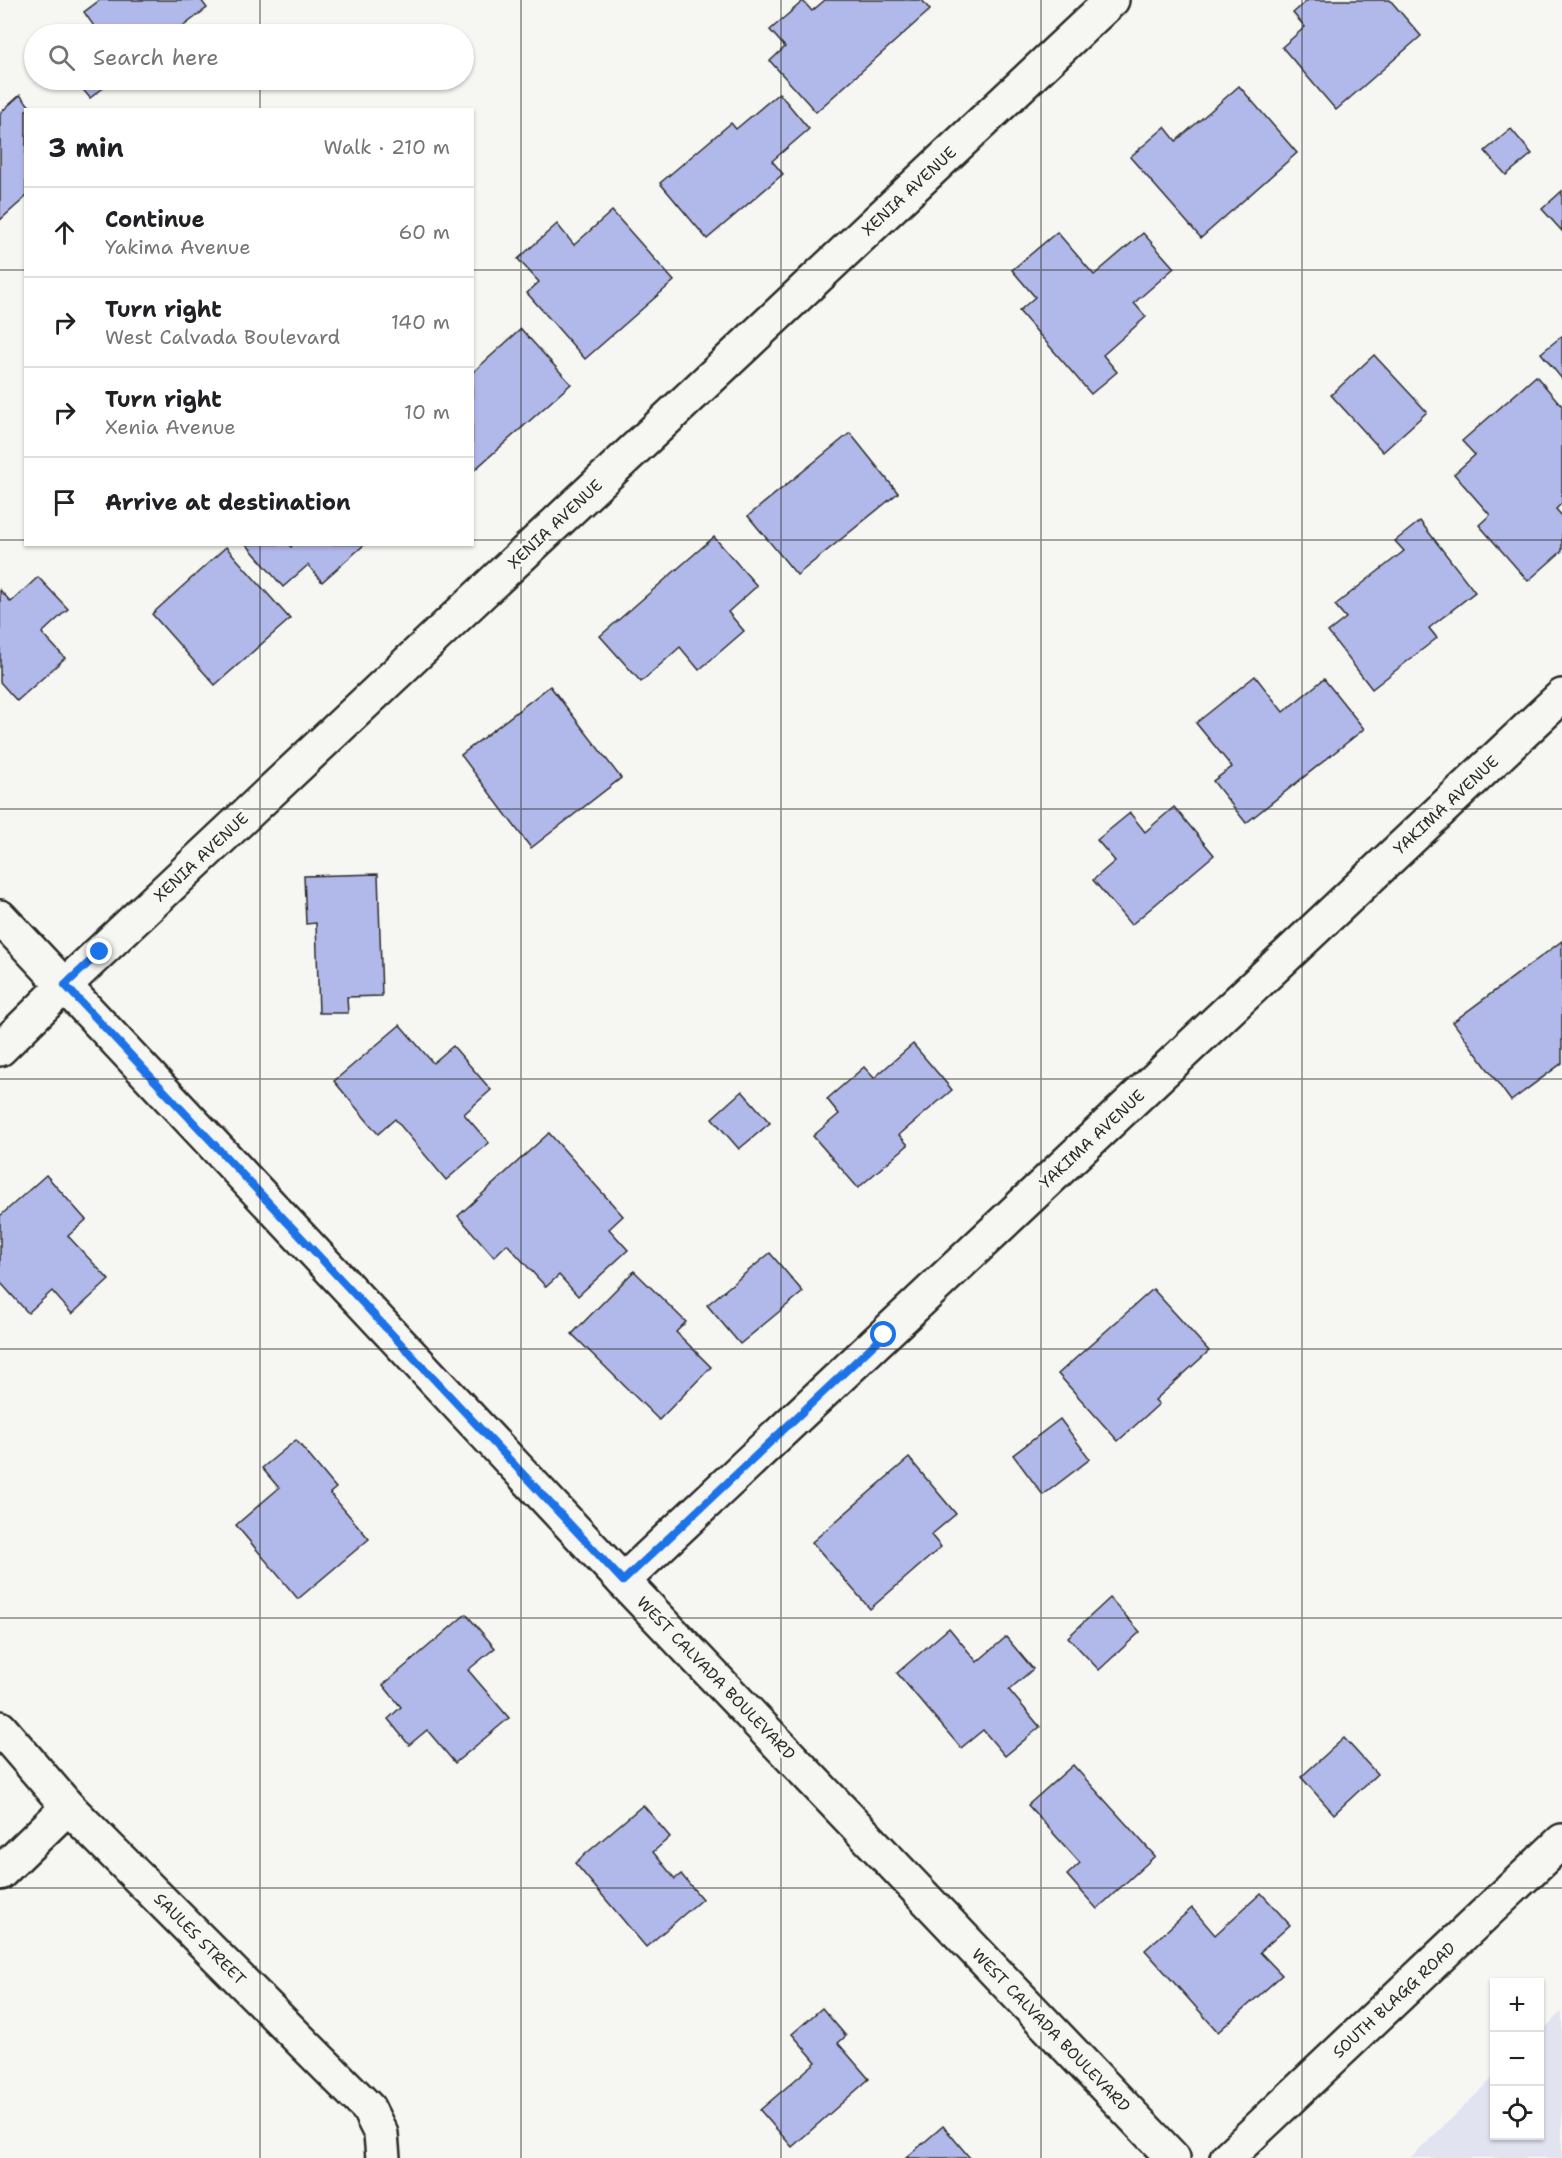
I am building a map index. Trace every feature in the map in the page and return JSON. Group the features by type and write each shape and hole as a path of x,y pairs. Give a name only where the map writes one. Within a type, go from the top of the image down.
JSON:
{"street":[{"name":"XENIA AVENUE","path":"0,1049 65,985 1112,0"},
{"name":"YAKIMA AVENUE","path":"623,1581 1562,696"},
{"name":"WEST CALVADA BOULEVARD","path":"0,916 623,1581 1173,2158"},
{"name":"SAULES STREET","path":"0,1728 68,1807 368,2108 381,2134 383,2158"},
{"path":"0,1874 68,1807"},
{"name":"SOUTH BLAGG ROAD","path":"1227,2158 1562,1841"}],"shaded area":[{"path":"1562,2011 1562,2158 1411,2158 1490,2081 1490,2140 1544,2140 1544,2029"}],"building":[{"path":"100,0 201,0 207,8 186,24 92,24 84,12"},
{"path":"825,0 922,0 930,10 816,112 770,61 785,47 770,30 803,1 812,11"},
{"path":"1308,0 1390,0 1421,36 1336,110 1282,47 1305,27 1293,13"},
{"path":"1239,86 1297,153 1201,238 1130,157 1165,127 1176,141"},
{"path":"83,90 101,90 90,98"},
{"path":"779,93 809,129 772,161 783,174 707,239 660,183 731,123 736,129"},
{"path":"20,95 31,108 24,108 24,199 0,220 0,113"},
{"path":"1511,129 1532,154 1506,175 1485,151"},
{"path":"1562,191 1562,231 1542,209"},
{"path":"612,211 674,281 585,359 527,293 539,282 518,259 557,224 574,245"},
{"path":"1057,232 1094,275 1143,233 1174,268 1134,303 1146,317 1103,355 1117,372 1091,394 1019,311 1035,297 1012,270"},
{"path":"521,329 571,384 474,470 474,371"},
{"path":"1562,336 1562,379 1541,353"},
{"path":"1374,355 1427,412 1383,452 1331,395"},
{"path":"1536,376 1562,406 1562,503 1556,509 1562,516 1562,551 1528,581 1479,525 1490,515 1454,474 1475,455 1462,441"},
{"path":"850,433 898,493 797,575 748,516"},
{"path":"1420,521 1475,592 1429,628 1437,638 1372,689 1328,632 1346,618 1335,605 1404,551 1395,541"},
{"path":"714,537 757,586 728,612 744,631 699,670 680,647 641,682 600,636"},
{"path":"248,546 363,546 322,582 308,565 283,587"},
{"path":"226,547 290,619 215,685 152,614"},
{"path":"38,577 68,609 42,633 65,658 17,701 0,682 0,590 11,602"},
{"path":"1255,676 1283,712 1324,679 1364,729 1246,823 1213,781 1232,767 1196,723"},
{"path":"550,686 621,778 531,848 461,755"},
{"path":"1174,807 1214,855 1131,925 1093,880 1115,861 1097,840 1130,813 1145,832"},
{"path":"378,874 382,996 347,997 348,1013 319,1013 316,923 306,924 304,876"},
{"path":"1562,941 1562,1063 1511,1101 1453,1022"},
{"path":"400,1025 433,1063 453,1046 491,1090 464,1114 489,1143 446,1180 395,1119 378,1134 334,1081"},
{"path":"913,1044 952,1090 899,1135 908,1145 858,1188 813,1136 839,1114 827,1099 864,1067 874,1078"},
{"path":"742,1091 770,1123 739,1149 712,1118"},
{"path":"549,1133 623,1216 609,1229 628,1250 578,1296 559,1275 546,1287 507,1244 494,1257 458,1216"},
{"path":"46,1175 86,1220 68,1236 109,1280 72,1314 52,1291 28,1313 0,1282 0,1216"},
{"path":"770,1253 803,1292 740,1344 707,1305"},
{"path":"634,1271 686,1322 676,1332 711,1367 659,1420 572,1334"},
{"path":"1153,1289 1209,1351 1155,1400 1159,1404 1118,1441 1058,1374"},
{"path":"1060,1419 1090,1459 1043,1495 1013,1455"},
{"path":"296,1440 336,1488 330,1493 369,1539 298,1599 236,1525 279,1488 262,1468"},
{"path":"909,1458 956,1514 931,1535 941,1547 870,1609 812,1542"},
{"path":"1110,1598 1140,1632 1099,1670 1068,1637"},
{"path":"466,1614 495,1648 468,1670 509,1718 455,1763 427,1730 409,1745 388,1719 401,1707 383,1685"},
{"path":"949,1628 977,1662 1006,1637 1033,1669 1009,1690 1040,1727 1005,1756 983,1730 961,1748 897,1673"},
{"path":"1344,1738 1377,1774 1334,1814 1301,1777"},
{"path":"1073,1765 1155,1856 1097,1909 1067,1875 1080,1863 1028,1805"},
{"path":"643,1805 670,1837 653,1852 675,1879 681,1874 702,1899 646,1947 575,1863"},
{"path":"1261,1893 1290,1925 1260,1952 1282,1975 1218,2032 1145,1950 1192,1908 1215,1935"},
{"path":"822,2008 846,2036 838,2043 869,2079 792,2147 760,2110 816,2062 792,2034"},
{"path":"943,2126 970,2158 906,2158"}],"route":[{"path":"100,952 65,985 623,1581 884,1335"}]}
